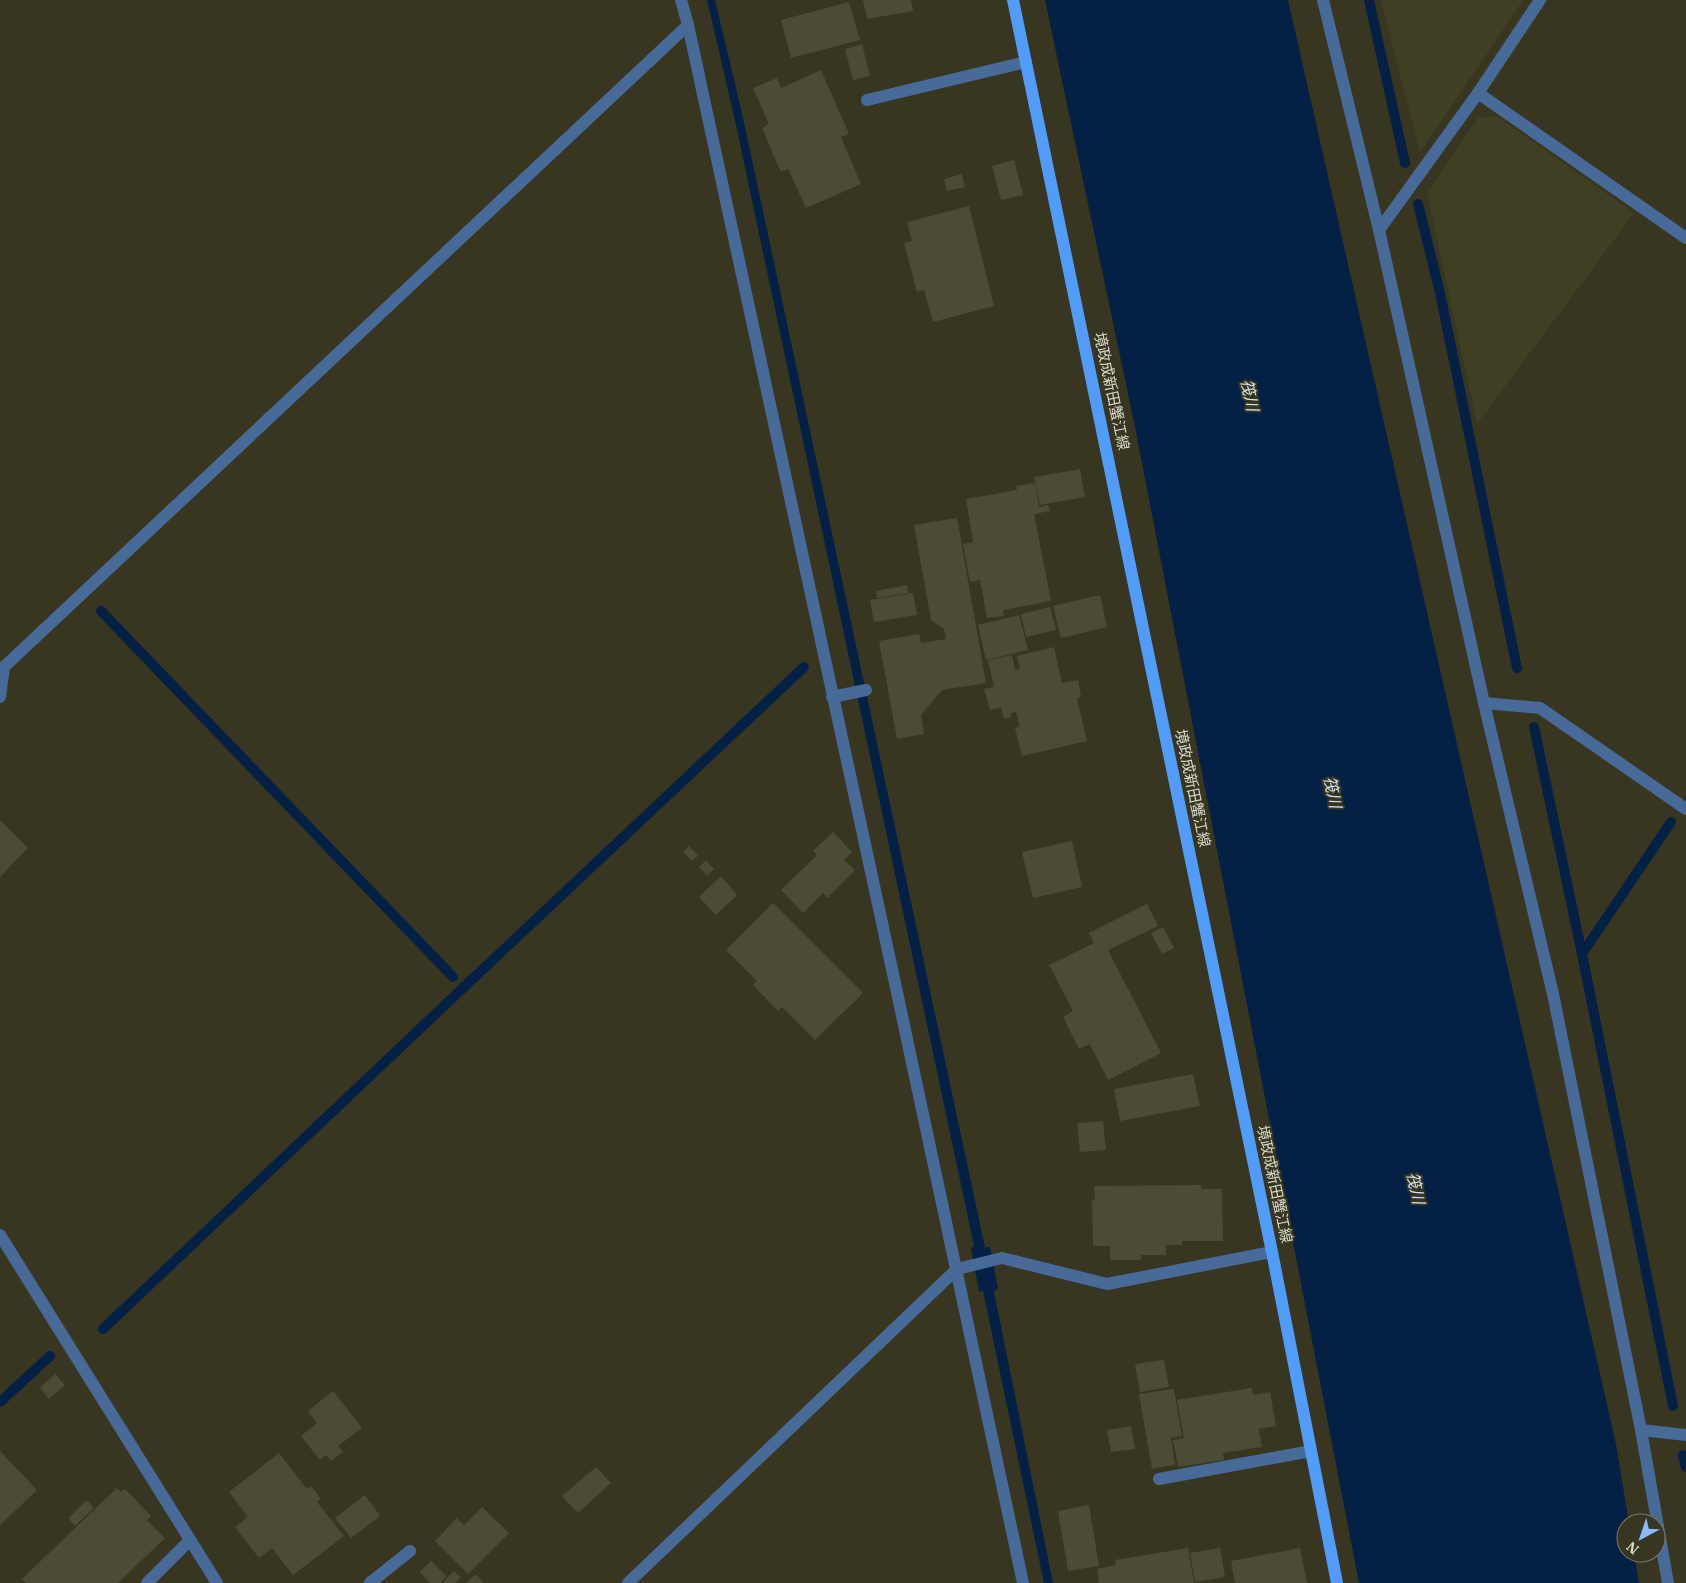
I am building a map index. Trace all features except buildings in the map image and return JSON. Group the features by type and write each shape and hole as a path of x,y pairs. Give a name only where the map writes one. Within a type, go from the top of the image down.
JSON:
{"main road":[{"name":"境政成新田蟹江線","path":"1013,0 1272,1252 1337,1583"}],"street":[{"path":"681,0 838,695 1022,1583"},
{"path":"1323,0 1378,230 1484,703 1553,994 1641,1430 1668,1583"},
{"path":"1378,230 1478,93 1540,0"},
{"path":"0,697 4,667 688,25"},
{"path":"867,100 1026,62"},
{"path":"1478,93 1686,238"},
{"path":"838,695 866,690"},
{"path":"1484,703 1540,708 1686,809"},
{"path":"0,1235 217,1583"},
{"path":"628,1583 957,1269 1002,1258 1107,1284 1272,1252"},
{"path":"1641,1430 1686,1435"},
{"path":"1159,1479 1311,1451"},
{"path":"147,1583 190,1540"},
{"path":"370,1583 410,1551"}],"shaded area":[{"path":"1381,0 1523,0 1420,153"},
{"path":"1497,116 1634,213 1477,424 1427,192 1479,117"}],"water":[{"path":"707,0 715,0 742,113 985,1247 990,1247 998,1288 994,1292 1053,1583 1044,1583 983,1291 979,1292 971,1248 974,1246 734,116"},
{"name":"筏川","path":"1045,0 1288,0 1616,1444 1627,1513 1616,1513 1616,1563 1636,1563 1639,1583 1359,1583 1135,427"}],"waterway":[{"path":"1369,0 1405,163"},
{"path":"1418,204 1440,293 1517,668"},
{"path":"101,611 453,977"},
{"path":"103,1329 804,667"},
{"path":"1534,727 1673,1406"},
{"path":"1582,954 1671,822"},
{"path":"0,1402 50,1356"},
{"path":"1683,1455 1686,1467"}]}
